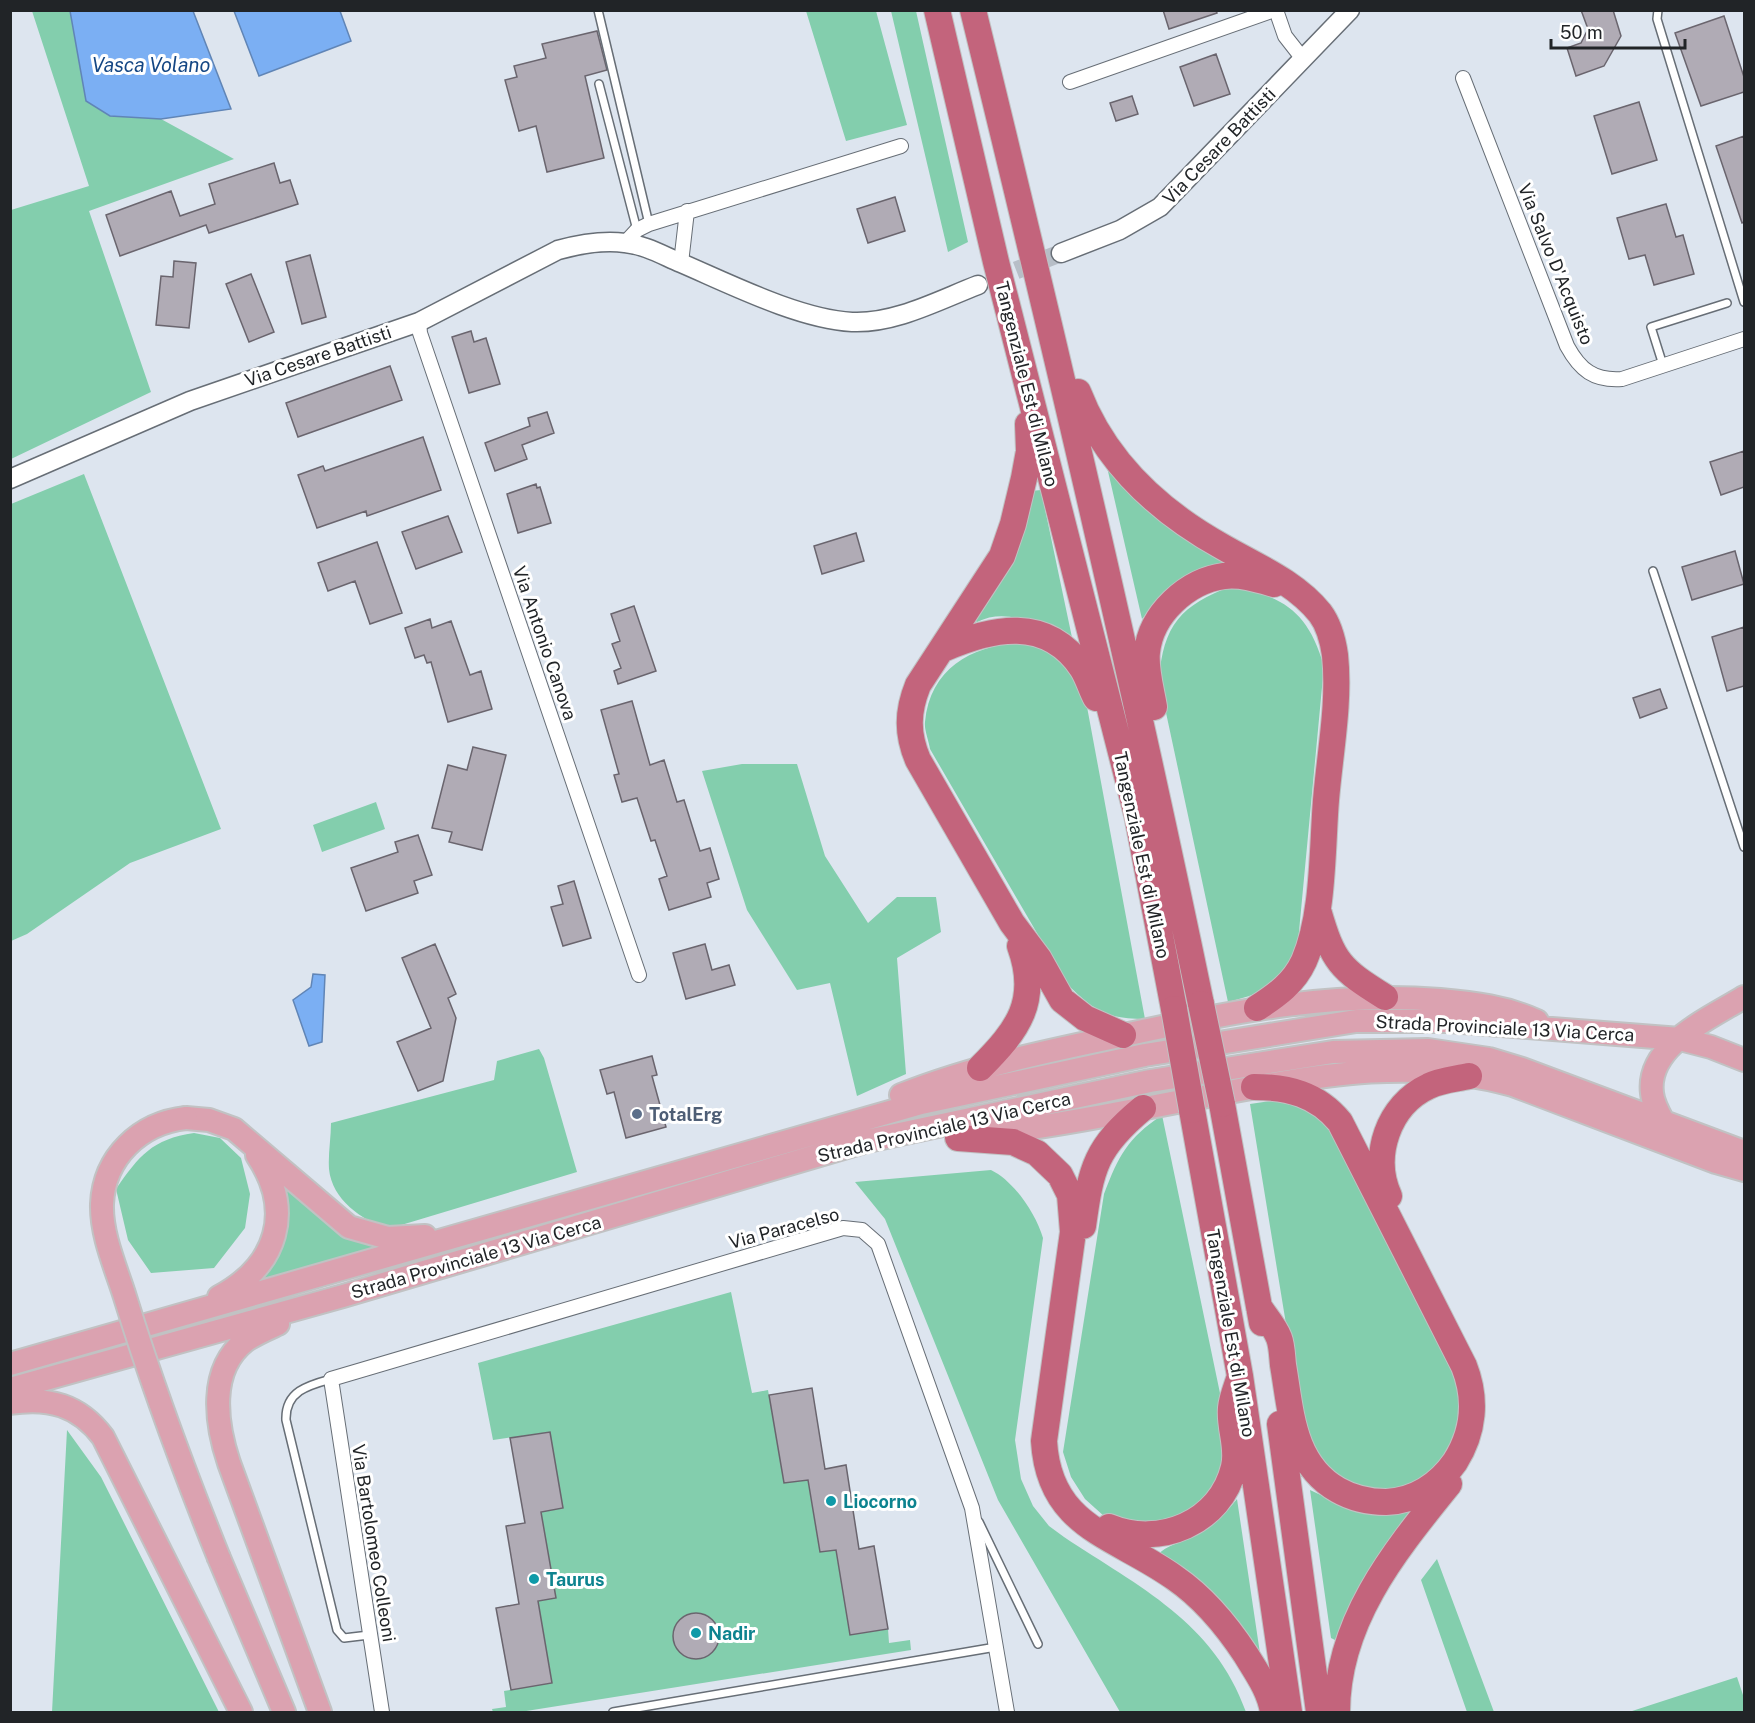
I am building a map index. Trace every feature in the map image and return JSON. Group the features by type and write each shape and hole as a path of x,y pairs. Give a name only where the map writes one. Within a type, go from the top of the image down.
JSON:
{"highway":[{"name":"Tangenziale Est di Milano","path":"937,10 996,262 1137,815 1240,1376 1289,1713"},
{"name":"Tangenziale Est di Milano","path":"973,10 1049,319 1156,786 1222,1104 1279,1417 1320,1713"},
{"path":"996,262 1028,415 1029,451 1013,524 1002,556 928,667 914,694 909,718 911,741 918,760 1012,923 1039,959 1067,1005 1085,1018 1123,1035"},
{"path":"1049,319 1089,420 1115,459 1138,486 1187,526 1260,566 1294,589 1320,614 1332,639 1336,686 1317,907 1308,947 1299,970 1281,993 1257,1008"},
{"path":"1156,786 1162,754 1146,654 1149,638 1163,614 1184,592 1210,579 1225,576 1248,577 1294,589"},
{"path":"942,649 985,632 1010,629 1043,637 1070,654 1082,668 1099,705 1112,751 1137,815"},
{"path":"1317,907 1330,949 1342,968 1385,997"},
{"path":"980,1068 1012,1033 1027,998 1027,964 1012,923"},
{"path":"1337,1713 1343,1664 1365,1600 1400,1544 1472,1453 1481,1426 1483,1400 1476,1369 1388,1193 1382,1168 1386,1133 1406,1102 1428,1086 1469,1076"},
{"path":"1254,1087 1285,1088 1301,1093 1331,1112 1340,1122 1464,1366 1472,1392 1472,1419 1463,1447 1445,1475 1414,1496 1389,1502 1354,1497 1321,1478 1307,1462 1297,1441 1279,1338 1259,1307"},
{"path":"1143,1108 1110,1138 1094,1170 1087,1197 1054,1441 1061,1476 1074,1499 1083,1510 1110,1527 1139,1536 1174,1531 1203,1515 1224,1492 1234,1468 1236,1445 1231,1408 1240,1376"},
{"path":"958,1138 1013,1142 1037,1153 1060,1175 1070,1195 1073,1232 1044,1441 1047,1468 1057,1492 1075,1517 1168,1573 1214,1613 1232,1634 1270,1695 1273,1713"}],"main road":[{"path":"791,1140 907,1092 980,1068 1123,1035 1257,1008 1320,1000 1385,997 1487,1005 1514,1011 1557,1030"},
{"path":"1664,1123 1653,1100 1652,1081 1659,1059 1680,1039 1744,997"},
{"name":"Strada Provinciale 13 Via Cerca","path":"10,1364 921,1103 1055,1072 1321,1024 1413,1020 1680,1039 1711,1047 1744,1060"},
{"name":"Strada Provinciale 13 Via Cerca","path":"10,1389 343,1296 867,1141 1150,1081 1251,1063 1351,1050 1428,1050 1489,1059 1522,1069 1664,1123 1740,1148"},
{"path":"747,1177 871,1152 1018,1131 1324,1075 1376,1070 1407,1070 1469,1076 1525,1089 1716,1162 1744,1170"},
{"path":"284,1713 219,1558 153,1388 109,1244 102,1210 103,1191 109,1171 130,1142 158,1125 186,1118 219,1123 244,1136 349,1227 388,1238 463,1235"},
{"path":"177,1317 219,1297 241,1283 259,1264 274,1234 278,1207 273,1183 244,1136"},
{"path":"320,1713 226,1452 218,1407 223,1374 233,1355 245,1342 343,1296"},
{"path":"10,1403 44,1400 64,1406 82,1414 103,1437 241,1713"}],"street":[{"path":"1070,82 1275,10 1285,36 1303,59"},
{"name":"Via Cesare Battisti","path":"1061,253 1120,230 1160,207 1350,10"},
{"name":"Via Salvo D'Acquisto","path":"1463,78 1563,335 1576,362 1587,373 1607,380 1622,379 1744,339"},
{"name":"Via Cesare Battisti","path":"10,479 190,401 419,321 558,250 637,232 687,211 901,146"},
{"path":"681,263 687,211"},
{"name":"Via Cesare Battisti","path":"637,232 642,246 681,263 805,313 853,322 878,321 978,285"},
{"name":"Via Antonio Canova","path":"419,321 420,333 639,975"},
{"name":"Via Paracelso","path":"331,1379 843,1228 862,1230 879,1244 972,1508 1007,1713"},
{"name":"Via Bartolomeo Colleoni","path":"331,1379 382,1713"}],"lane":[{"path":"598,10 637,232"},
{"path":"1658,10 1657,20 1744,302"},
{"path":"599,84 637,232"},
{"path":"1663,365 1651,327 1727,303"},
{"path":"1653,571 1744,847"},
{"path":"331,1379 303,1388 294,1395 287,1407 286,1420 337,1630 344,1638 369,1635"},
{"path":"972,1508 1038,1644"},
{"path":"613,1713 996,1647"}],"green space":[{"path":"32,11 70,11 86,101 110,116 161,119 234,159 89,211 151,392 11,459 11,210 89,186"},
{"path":"806,11 876,11 907,125 846,141"},
{"path":"891,11 916,11 968,242 948,252"},
{"path":"1107,467 1227,566 1157,601 1142,619"},
{"path":"84,474 221,829 130,863 27,934 11,941 11,504"},
{"path":"1041,490 1074,647 1027,621 1002,616 990,617 977,622 970,617 1031,491"},
{"path":"1232,586 1266,596 1292,610 1310,632 1324,666 1298,942 1286,968 1273,984 1255,994 1228,1002 1159,680 1165,645 1178,619 1200,601"},
{"path":"1018,643 1043,650 1059,659 1072,674 1085,696 1145,1019 1120,1017 1101,1011 1066,983 930,749 925,725 935,688 944,675 969,655 984,649"},
{"path":"742,764 797,764 825,856 868,923 897,897 936,897 941,932 897,958 906,1074 857,1096 830,983 797,990 747,910 702,771"},
{"path":"376,802 385,829 322,852 313,825"},
{"path":"539,1049 544,1058 577,1172 388,1229 368,1220 342,1199 331,1180 329,1169 331,1123 494,1080 497,1061"},
{"path":"1284,1099 1311,1112 1330,1131 1343,1149 1459,1379 1465,1415 1440,1468 1402,1489 1358,1489 1337,1475 1324,1462 1304,1434 1250,1104"},
{"path":"1162,1115 1226,1422 1227,1456 1220,1478 1199,1507 1160,1526 1105,1517 1085,1499 1071,1477 1063,1452 1104,1194 1114,1169 1132,1140"},
{"path":"194,1133 220,1138 241,1158 250,1194 245,1228 214,1268 151,1273 128,1240 116,1189 132,1167 148,1151 167,1140"},
{"path":"991,1170 1008,1182 1023,1199 1043,1238 1015,1440 1021,1479 1033,1506 1049,1526 1146,1591 1194,1630 1215,1654 1232,1681 1246,1712 1120,1712 998,1500 885,1219 855,1182"},
{"path":"286,1181 380,1248 251,1284 280,1185"},
{"path":"731,1292 752,1393 768,1390 784,1483 808,1480 820,1552 836,1550 850,1635 888,1629 889,1643 910,1640 911,1650 520,1712 493,1712 492,1709 506,1707 504,1691 552,1682 538,1601 556,1597 541,1512 563,1508 550,1432 493,1440 478,1363"},
{"path":"67,1430 101,1477 219,1712 52,1712"},
{"path":"1310,1490 1334,1501 1360,1508 1386,1512 1413,1511 1400,1525 1368,1572 1335,1640 1331,1638"},
{"path":"1237,1499 1261,1660 1158,1555 1165,1549 1205,1529"},
{"path":"1437,1559 1494,1712 1467,1712 1421,1580"},
{"path":"1737,1677 1744,1698 1744,1712 1629,1712"}],"water":[{"name":"Vasca Volano","path":"70,11 193,11 231,109 161,119 110,116 86,101"},
{"name":"Vasca Volano","path":"234,11 340,11 351,41 259,76"},
{"path":"313,974 325,975 322,1042 309,1046 293,1000 311,987"}],"building":[{"path":"1163,10 1216,10 1217,13 1169,29"},
{"path":"1581,10 1613,10 1621,36 1604,66 1576,76 1567,48 1581,43 1588,29"},
{"path":"1724,16 1744,77 1744,92 1701,106 1675,33"},
{"path":"597,31 607,70 585,76 604,158 547,172 536,126 519,131 505,80 517,77 514,66 546,58 542,44"},
{"path":"1216,54 1230,94 1194,106 1180,67"},
{"path":"1132,96 1138,114 1116,121 1110,103"},
{"path":"1639,102 1657,160 1612,174 1594,116"},
{"path":"1744,136 1744,222 1742,223 1716,146"},
{"path":"274,163 280,183 290,180 298,204 209,233 206,225 120,256 106,215 171,191 180,216 215,204 209,184"},
{"path":"895,197 905,231 868,243 857,209"},
{"path":"1666,204 1676,237 1683,235 1694,274 1654,285 1645,255 1629,259 1617,218"},
{"path":"310,255 326,317 302,324 286,262"},
{"path":"174,261 196,263 189,328 156,325 161,276 173,277"},
{"path":"251,274 274,332 249,342 226,284"},
{"path":"471,331 474,342 486,338 500,384 469,393 452,337"},
{"path":"390,366 402,400 298,437 286,403"},
{"path":"547,412 554,433 522,445 527,459 495,471 485,443 530,426 528,418"},
{"path":"423,437 441,490 367,516 366,511 317,528 298,475 323,466 325,471"},
{"path":"1744,451 1744,487 1721,495 1710,462"},
{"path":"536,484 537,488 540,487 551,523 518,533 507,494"},
{"path":"448,516 462,552 416,569 402,532"},
{"path":"856,533 864,561 822,574 814,546"},
{"path":"377,542 402,613 370,624 355,581 328,591 318,563"},
{"path":"1735,551 1744,584 1692,600 1682,567"},
{"path":"634,606 656,671 618,684 614,671 621,668 612,644 620,641 611,614"},
{"path":"430,619 432,628 451,621 470,675 481,671 492,709 448,722 431,662 427,663 424,655 415,658 405,628"},
{"path":"1744,627 1744,686 1727,691 1712,637"},
{"path":"1660,689 1667,708 1640,718 1633,698"},
{"path":"632,701 650,765 664,760 677,802 684,800 700,851 710,848 719,879 707,883 711,897 669,910 659,879 667,876 655,840 651,841 637,798 622,802 614,775 619,774 601,710"},
{"path":"473,747 506,755 482,850 449,842 452,832 432,828 448,765 467,770"},
{"path":"418,835 432,875 414,881 418,893 366,911 351,868 398,852 395,842"},
{"path":"574,881 591,938 563,946 551,907 563,904 558,886"},
{"path":"435,944 456,994 448,998 456,1018 443,1081 418,1091 397,1042 431,1028 402,958"},
{"path":"705,944 712,970 729,965 735,985 686,999 673,953"},
{"path":"652,1056 657,1075 652,1076 666,1127 626,1138 614,1092 607,1094 600,1070"},
{"name":"Liocorno","path":"812,1388 825,1469 846,1465 859,1549 874,1546 888,1629 850,1635 836,1550 820,1552 808,1480 784,1483 769,1395"},
{"name":"Taurus","path":"550,1432 563,1508 541,1512 556,1598 538,1601 552,1683 511,1690 496,1608 519,1604 506,1526 525,1523 510,1438"},
{"name":"Nadir","path":"696,1613 712,1620 719,1636 712,1652 696,1659 680,1652 673,1636 680,1620"}],"tunnel":[{"path":"991,280 1061,253"}],"place":[{"name":"TotalErg","path":"637,1114"},
{"name":"Liocorno","path":"831,1501"},
{"name":"Taurus","path":"534,1579"},
{"name":"Nadir","path":"696,1633"}]}
